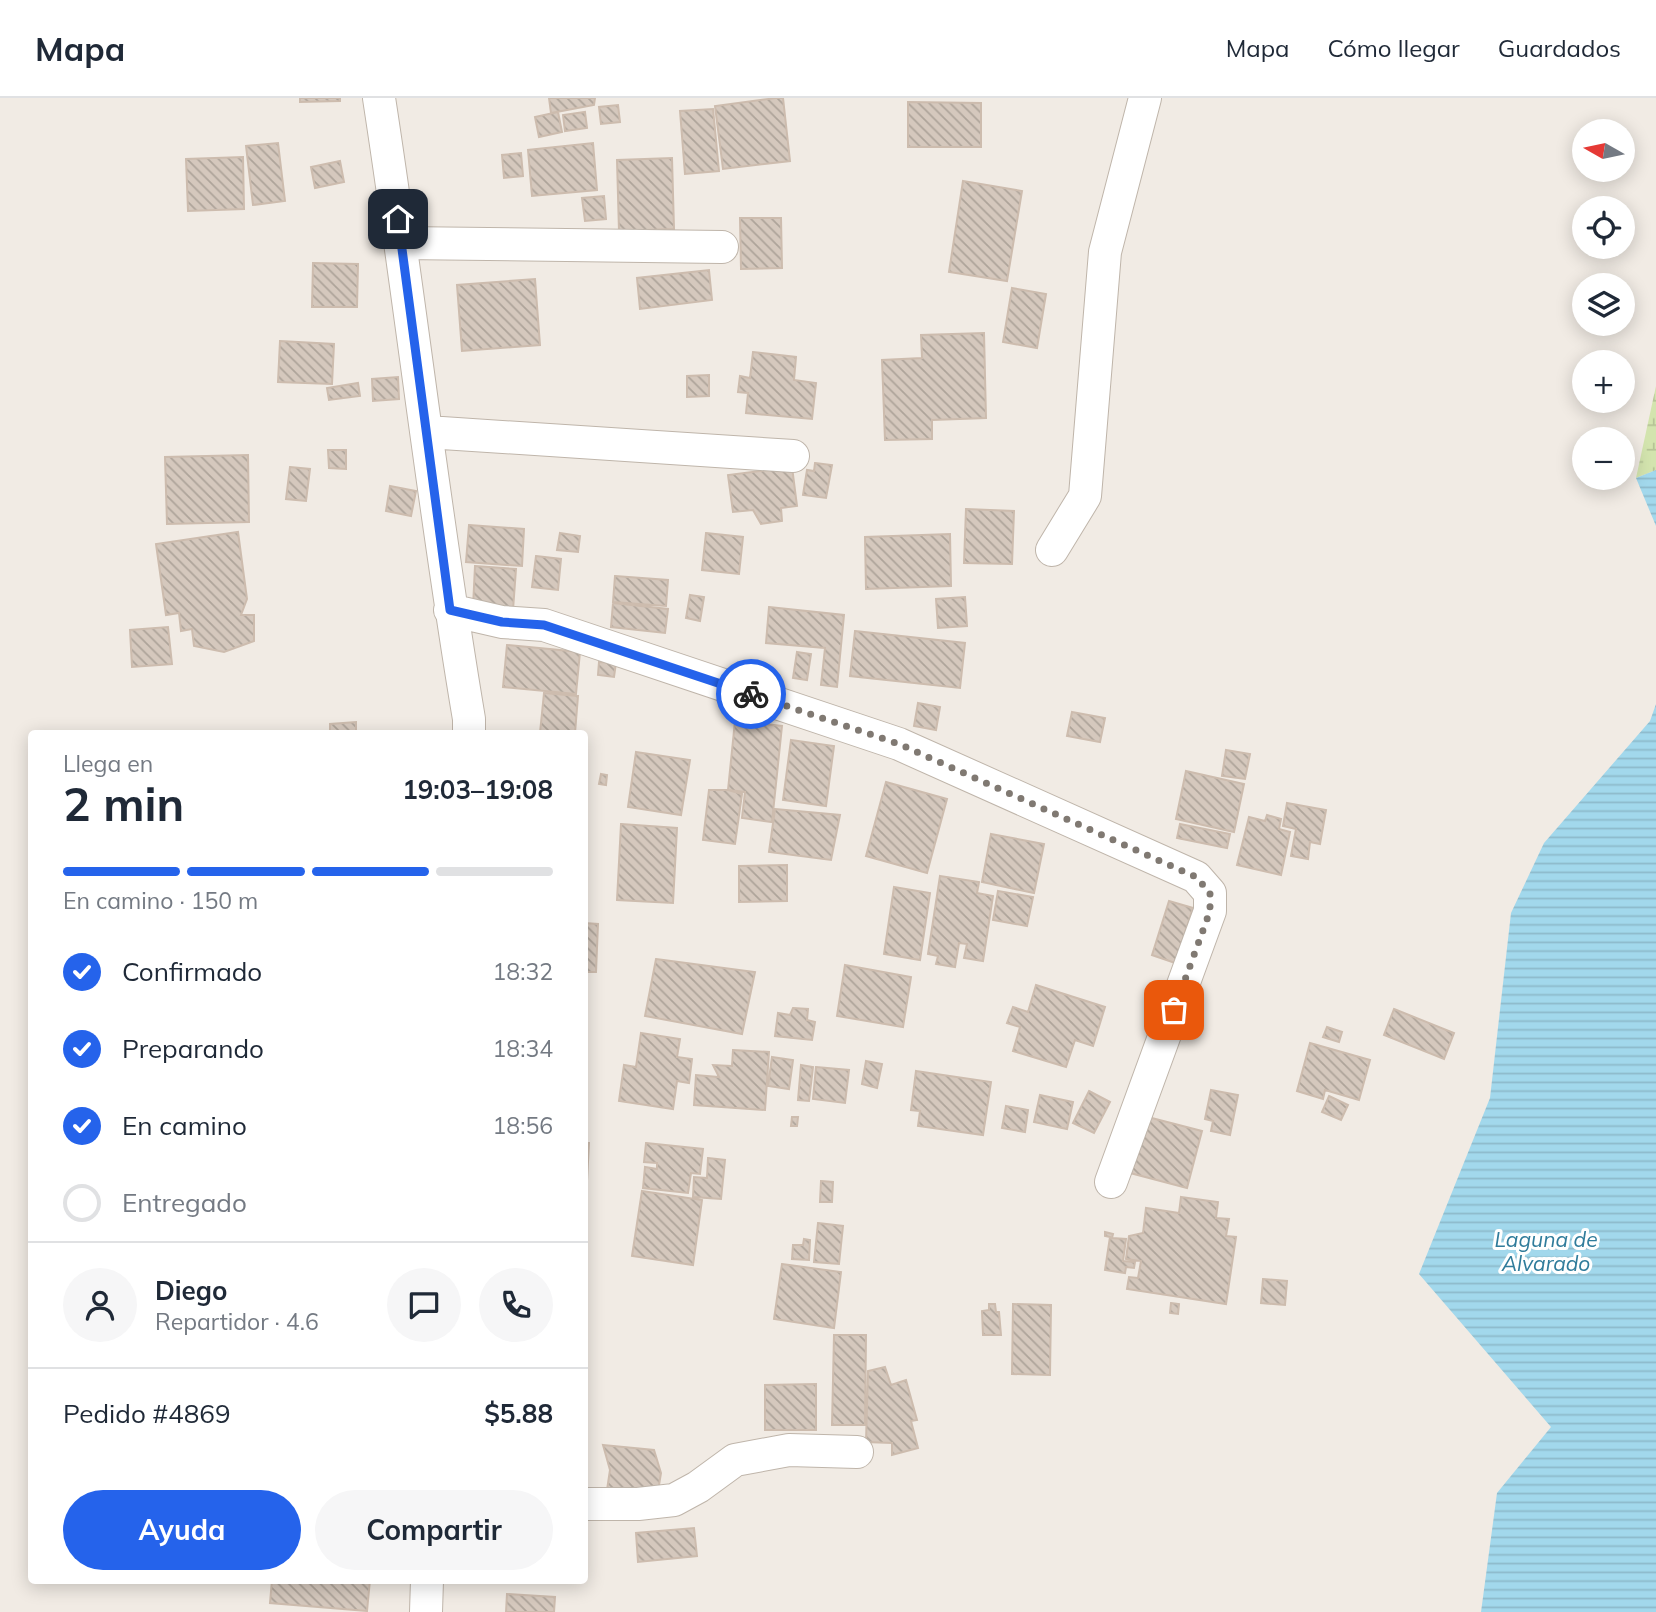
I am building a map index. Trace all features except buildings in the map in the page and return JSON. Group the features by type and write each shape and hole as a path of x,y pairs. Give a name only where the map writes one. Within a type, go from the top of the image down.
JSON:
{"street":[{"path":"379,98 402,243 450,610 470,730"},
{"path":"1052,550 1086,496 1105,252 1145,98"},
{"path":"402,243 722,247"},
{"path":"427,432 793,456"},
{"path":"450,610 502,622 544,625 899,744 1196,877 1210,893 1210,911 1111,1182"},
{"path":"588,1504 638,1504 674,1500 698,1487 735,1460 749,1457 789,1450 857,1452"},
{"path":"426,1612 427,1584"}],"green space":[{"path":"1656,386 1656,470 1636,478"}],"water":[{"path":"1656,470 1656,526 1636,478"},
{"name":"Laguna de Alvarado","path":"1656,704 1656,1612 1481,1612 1497,1493 1551,1427 1419,1274 1490,1098 1511,913 1544,843 1650,721"}],"way so far":[{"path":"751,694 899,744 1196,877 1210,893 1210,911 1174,1010"}],"route":[{"path":"398,219 450,610 502,622 544,625 751,694"}]}
